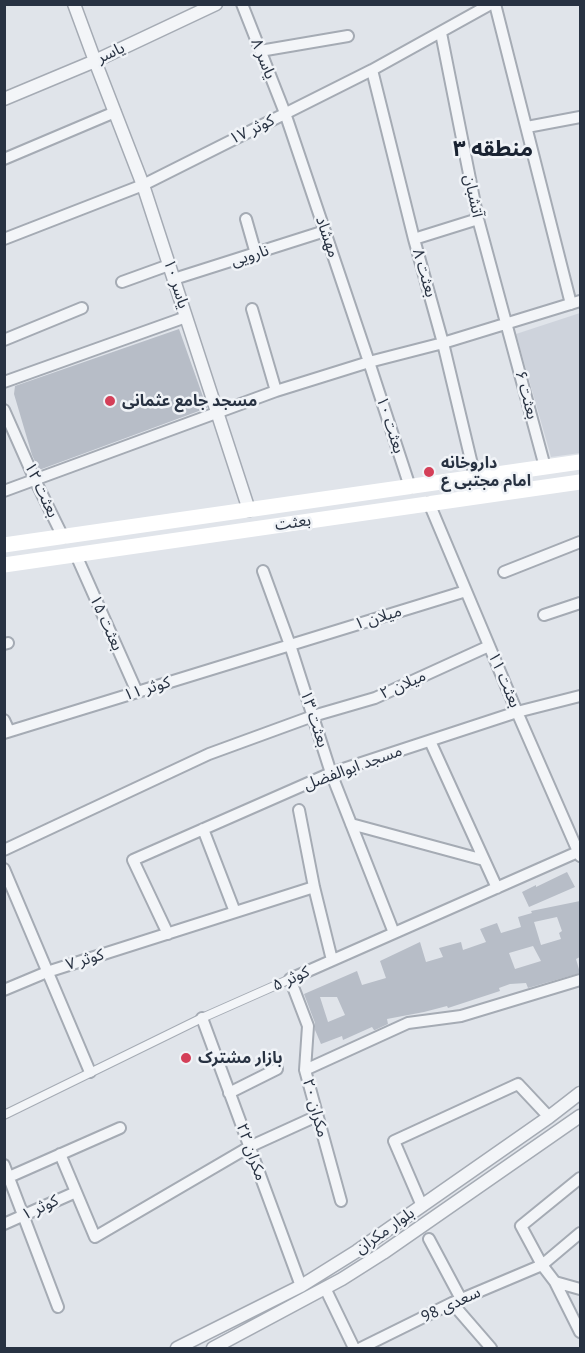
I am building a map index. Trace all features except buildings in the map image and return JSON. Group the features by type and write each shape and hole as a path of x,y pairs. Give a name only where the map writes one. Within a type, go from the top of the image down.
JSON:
{"main road":[{"name":"بعثت","path":"4,546 580,462"},
{"name":"بعثت","path":"4,565 580,482"},
{"path":"24,543 26,562"}],"street":[{"name":"یاسر ۱۰","path":"74,4 143,185 249,510"},
{"name":"یاسر","path":"4,99 94,61 216,4"},
{"name":"یاسر ۸","path":"243,4 285,113"},
{"path":"4,491 276,391 576,303 493,4"},
{"name":"کوثر ۱۷","path":"4,239 143,185 372,70 493,4"},
{"name":"آتشبان","path":"441,33 478,219 507,323"},
{"path":"260,51 348,36"},
{"name":"بعثت ۸","path":"372,70 414,239 443,343 475,477"},
{"path":"4,159 115,112"},
{"name":"مهشاد","path":"285,113 369,362"},
{"path":"527,127 580,117"},
{"path":"246,219 256,254"},
{"path":"414,239 478,219"},
{"name":"نارویی","path":"174,279 325,231"},
{"path":"122,282 169,265"},
{"path":"4,340 82,308"},
{"path":"252,309 276,391"},
{"path":"4,382 186,317"},
{"name":"بعثت ۶","path":"507,323 545,467"},
{"name":"بعثت ۱۰","path":"369,362 410,487"},
{"name":"بعثت ۱۲","path":"4,410 63,537"},
{"name":"بعثت ۱۱","path":"429,503 517,712 580,853"},
{"path":"504,572 580,542"},
{"name":"بعثت ۱۵","path":"76,555 137,692"},
{"name":"بعثت ۱۳","path":"263,571 290,645 331,772 394,933"},
{"name":"میلان ۱","path":"290,645 466,591"},
{"path":"544,615 580,603"},
{"name":"کوثر ۱۱","path":"7,732 290,645"},
{"name":"میلان ۲","path":"4,850 209,754 313,716 375,698 489,646"},
{"name":"مسجد ابوالفضل","path":"168,934 132,860 331,772 517,712 580,696"},
{"path":"4,720 7,732"},
{"path":"430,741 497,888"},
{"path":"299,810 314,887 332,960"},
{"path":"351,824 484,860"},
{"path":"203,829 236,912"},
{"name":"کوثر ۵","path":"4,1115 202,1018 580,853"},
{"path":"5,870 90,1072"},
{"name":"کوثر ۷","path":"4,990 47,972 314,887"},
{"name":"مکران ۲۰","path":"290,979 308,1026 306,1070 341,1202"},
{"path":"306,1070 408,1023 462,1016 580,980"},
{"name":"مکران ۲۲","path":"202,1018 301,1286"},
{"path":"229,1093 277,1069"},
{"path":"422,1206 394,1141 518,1084 549,1118"},
{"name":"بلوار مکران","path":"177,1348 301,1286 357,1251 549,1118 580,1093"},
{"path":"60,1154 95,1237 249,1147 317,1116"},
{"name":"بلوار مکران","path":"213,1348 325,1288 383,1253 580,1116"},
{"path":"9,1177 120,1128"},
{"path":"4,1165 58,1307"},
{"path":"580,1178 521,1226 542,1265 555,1282 580,1332"},
{"name":"کوثر ۱","path":"4,1224 76,1192"},
{"name":"سعدی 98","path":"361,1348 456,1301 542,1265 580,1233"},
{"path":"429,1239 456,1301 491,1348"},
{"path":"555,1282 580,1289"},
{"path":"325,1288 361,1348"}],"shaded area":[{"path":"580,313 580,453 551,457 516,334"}],"place":[{"name":"مسجد جامع عثمانی","path":"110,401"},
{"name":"داروخانه امام مجتبی ع","path":"429,472"},
{"name":"بازار مشترک","path":"186,1058"}],"district":[{"name":"منطقه ۳","path":"493,150"}]}
